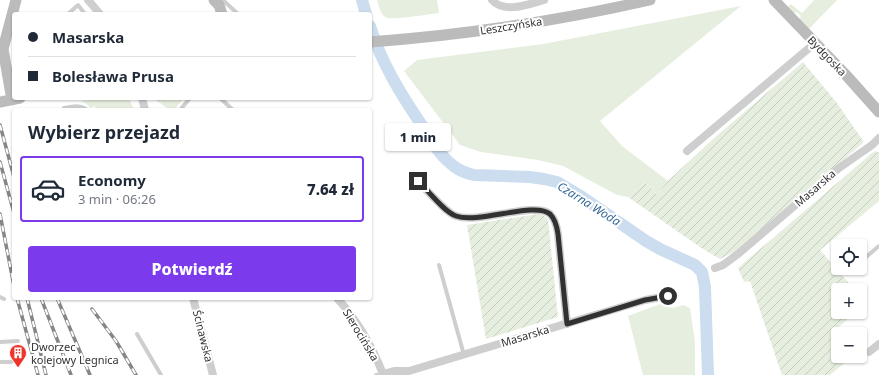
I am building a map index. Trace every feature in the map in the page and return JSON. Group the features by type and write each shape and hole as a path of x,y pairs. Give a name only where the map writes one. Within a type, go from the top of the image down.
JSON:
{"main road":[{"path":"13,12 16,0"},
{"path":"211,0 214,12"},
{"path":"214,0 225,12"},
{"name":"Leszczyńska","path":"372,42 477,32 577,16 650,0"},
{"name":"Bydgoska","path":"774,0 846,75 879,112"},
{"path":"12,14 2,49 12,86"},
{"path":"0,102 12,100"}],"street":[{"path":"88,0 98,12"},
{"path":"492,0 499,6 504,7 517,6 544,0"},
{"path":"687,151 815,43"},
{"name":"Masarska","path":"715,268 723,265 738,254 839,168 878,141"},
{"path":"413,177 449,212 457,217 478,218 536,210 546,212 553,218 558,234 567,324"},
{"name":"Masarska","path":"380,375 394,371 409,371 645,300 668,296"},
{"name":"Ścinawska","path":"194,300 213,375"},
{"name":"Sierocińska","path":"338,300 352,317 363,334 380,375"},
{"path":"869,352 879,344"}],"lane":[{"path":"219,0 225,2 236,12"},
{"path":"70,12 78,5 83,12"},
{"path":"182,108 188,100"},
{"path":"222,100 231,108"},
{"path":"64,108 80,106 84,108"},
{"path":"867,256 879,246"},
{"path":"438,265 464,355"},
{"path":"137,334 161,375"},
{"path":"0,342 18,341"},
{"path":"0,361 10,362 20,359"}],"green space":[{"path":"377,0 437,0 439,13 402,18 389,18 382,14"},
{"path":"814,0 837,0 809,29 799,19 801,16 796,12 794,14 788,7 791,4 802,13"},
{"path":"741,6 600,121 622,146 668,181 657,194 645,182 628,197 617,195 563,166 538,160 481,152 460,145 404,71 417,60 543,44"},
{"path":"803,62 837,103 864,142 740,249 720,259 700,247 628,197 645,182 657,194 668,181 713,139"},
{"path":"130,100 133,108 96,108 94,106 91,108 81,101"},
{"path":"156,100 182,100 176,108 167,108"},
{"path":"876,151 879,153 879,201 833,239 831,239 831,241 820,250 831,263 831,275 842,275 849,283 831,283 831,319 848,319 838,327 831,327 831,363 845,363 830,375 782,375 750,281 744,282 738,268"},
{"path":"538,214 548,219 558,317 486,339 467,225"},
{"path":"660,304 672,308 684,305 690,308 695,342 695,375 643,375 628,316"}],"waterway":[{"name":"Czarna Woda","path":"362,0 365,12"},
{"name":"Czarna Woda","path":"372,32 385,65 399,89 438,150 455,168 474,175 530,177 557,182 582,197 646,241 695,265 702,272 705,287 708,375"}],"railway":[{"path":"0,125 12,170"},
{"path":"0,162 12,206"},
{"path":"0,214 12,276"},
{"path":"18,300 38,375"},
{"path":"27,300 46,375"},
{"path":"42,300 71,375"},
{"path":"58,300 90,375"},
{"path":"92,309 116,341 136,375"}],"place":[{"name":"Dworzec kolejowy Legnica","path":"18,368"}],"route":[{"path":"418,181 449,212 459,217 478,218 529,210 541,210 550,214 556,223 558,234 567,324 645,300 668,296"}]}
